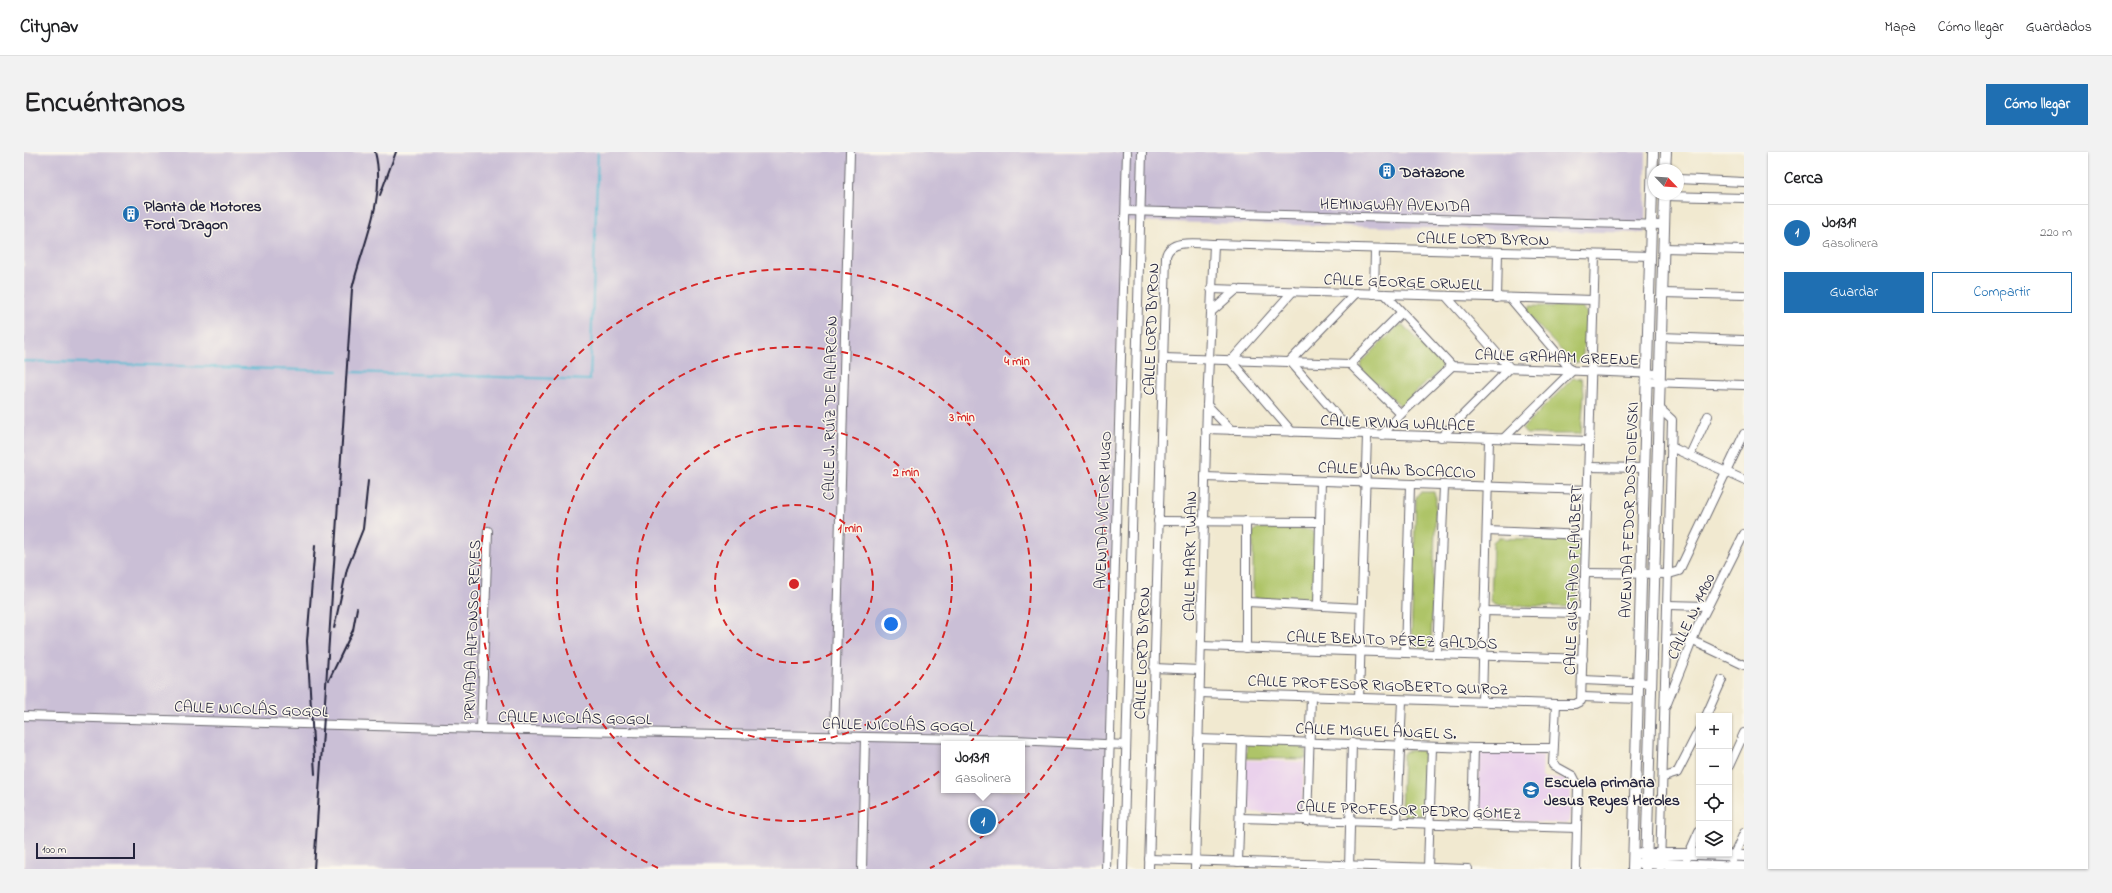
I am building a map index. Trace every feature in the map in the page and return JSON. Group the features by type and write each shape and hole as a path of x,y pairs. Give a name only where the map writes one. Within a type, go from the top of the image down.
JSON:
{"main road":[{"name":"AVENIDA FEDOR DOSTOIEVSKI","path":"1654,152 1654,164"},
{"path":"1665,164 1666,152"},
{"name":"AVENIDA FEDOR DOSTOIEVSKI","path":"1633,862 1653,200"},
{"name":"AVENIDA FEDOR DOSTOIEVSKI","path":"1646,862 1664,248 1664,200"},
{"path":"1660,862 1696,854"},
{"path":"1734,855 1744,856"},
{"path":"1633,862 1660,862 1683,867 1744,867"}],"street":[{"name":"CALLE J. RUÍZ DE ALARCÓN","path":"834,737 850,152"},
{"name":"AVENIDA VÍCTOR HUGO","path":"1106,869 1127,152"},
{"name":"AVENIDA VÍCTOR HUGO","path":"1122,869 1142,152"},
{"path":"1684,180 1744,182"},
{"path":"1684,196 1744,198"},
{"name":"HEMINGWAY AVENIDA","path":"1126,211 1664,225"},
{"name":"CALLE LORD BYRON","path":"1149,869 1158,521 1167,252 1169,248 1176,244 1214,244 1376,250 1651,256"},
{"name":"CALLE MARK TWAIN","path":"1195,865 1206,429 1214,244"},
{"path":"1664,248 1744,250"},
{"path":"1374,294 1376,250"},
{"path":"1497,298 1498,252"},
{"name":"CALLE GUSTAVO FLAUBERT","path":"1556,704 1578,703 1582,696 1595,255"},
{"name":"CALLE GEORGE ORWELL","path":"1211,289 1593,300"},
{"path":"1211,312 1237,289"},
{"path":"1231,360 1293,291"},
{"path":"1290,361 1356,293"},
{"path":"1662,293 1744,295"},
{"name":"CALLE GRAHAM GREENE","path":"1385,294 1401,313 1452,366 1592,372 1647,378 1744,384"},
{"path":"1441,437 1510,368 1446,296"},
{"path":"1503,439 1572,371 1510,298"},
{"path":"1350,364 1401,313"},
{"path":"1661,337 1744,340"},
{"path":"1164,358 1350,364 1401,414"},
{"path":"1231,360 1292,432"},
{"path":"1290,361 1353,434"},
{"name":"CALLE GRAHAM GREENE","path":"1382,435 1401,414 1452,366"},
{"path":"1207,405 1231,430"},
{"path":"1659,408 1672,420 1669,574 1664,710 1664,777 1660,862"},
{"path":"1690,456 1708,416"},
{"name":"CALLE IRVING WALLACE","path":"1206,429 1590,441"},
{"path":"1585,573 1676,574 1683,566 1744,434"},
{"path":"1359,698 1367,435"},
{"path":"1482,700 1483,611 1487,531 1489,439"},
{"path":"1671,447 1744,480"},
{"path":"1589,467 1645,468"},
{"name":"CALLE JUAN BOCACCIO","path":"1205,477 1444,486 1488,485 1589,490"},
{"path":"1318,605 1320,481"},
{"path":"1405,653 1410,485"},
{"path":"1437,654 1444,486"},
{"path":"1158,521 1320,522"},
{"path":"1246,521 1246,648"},
{"name":"PRIVADA ALFONSO REYES","path":"481,729 488,531"},
{"path":"1487,531 1586,535"},
{"name":"CALLE N. 14900","path":"1664,710 1683,666 1691,640 1744,534"},
{"path":"1247,602 1362,608"},
{"path":"1668,605 1708,606"},
{"path":"1483,611 1584,612"},
{"path":"1667,640 1691,640 1744,664"},
{"name":"CALLE BENITO PÉREZ GALDÓS","path":"1201,646 1583,659"},
{"path":"1154,668 1200,670"},
{"path":"1583,680 1651,683"},
{"path":"1707,713 1722,680"},
{"name":"CALLE PROFESOR RIGOBERTO QUIROZ","path":"1200,693 1402,700 1482,700 1556,704"},
{"path":"1582,696 1638,699"},
{"path":"1307,820 1311,697"},
{"path":"1397,824 1402,700"},
{"path":"1556,704 1553,765 1573,776 1578,786 1576,869"},
{"name":"CALLE NICOLÁS GOGOL","path":"24,716 481,729 1005,741"},
{"path":"1732,759 1744,733"},
{"path":"1664,777 1677,773 1696,736"},
{"path":"862,869 865,737"},
{"name":"CALLE MIGUEL ÁNGEL S.","path":"1198,739 1352,743 1432,747 1553,748"},
{"path":"1238,862 1242,740"},
{"name":"CALLE NICOLÁS GOGOL","path":"1025,742 1126,745"},
{"path":"1349,867 1352,743"},
{"path":"1428,868 1432,747"},
{"path":"1472,825 1474,748"},
{"name":"CALLE PROFESOR PEDRO GÓMEZ","path":"1240,818 1397,824 1577,828"},
{"path":"1728,868 1744,833"},
{"path":"1683,867 1696,854"},
{"path":"1149,859 1195,865 1238,862 1349,867 1468,869"}],"shaded area":[{"path":"24,152 1646,152 1645,233 1120,221 1107,869 24,869"},
{"path":"1484,751 1543,755 1542,778 1564,779 1571,783 1570,821 1566,824 1478,819 1480,754"},
{"path":"1245,760 1304,762 1302,811 1299,814 1244,812"}],"green space":[{"path":"1530,306 1581,307 1587,313 1582,362 1573,363 1526,313"},
{"path":"1403,325 1442,363 1441,369 1401,406 1361,369 1362,362 1398,326"},
{"path":"1573,378 1582,379 1584,392 1581,434 1526,434 1522,429"},
{"path":"1420,492 1434,492 1436,499 1431,644 1427,649 1416,647 1411,642 1416,497"},
{"path":"1258,528 1312,529 1316,537 1313,598 1309,601 1255,598 1253,595 1253,532"},
{"path":"1498,538 1575,541 1581,546 1576,602 1573,607 1495,605 1491,602 1493,542"},
{"path":"1247,742 1306,744 1306,759 1246,758"},
{"path":"1423,750 1427,755 1426,815 1404,815 1401,811 1403,754 1407,751"}],"waterway":[{"path":"352,372 590,380 598,152"},
{"path":"24,361 338,371"}],"railway":[{"path":"314,869 352,289 376,204 378,169 375,152"},
{"path":"380,195 396,152"},
{"path":"334,628 347,569 363,529 368,481"},
{"path":"315,546 307,641 315,774"},
{"path":"329,680 353,630 357,608"}],"place":[{"name":"Datazone","path":"1387,171"},
{"name":"Planta de Motores Ford Dragon","path":"131,214"},
{"name":"Escuela primaria Jesus Reyes Heroles","path":"1531,790"},
{"name":"J01319","path":"983,821"}]}
